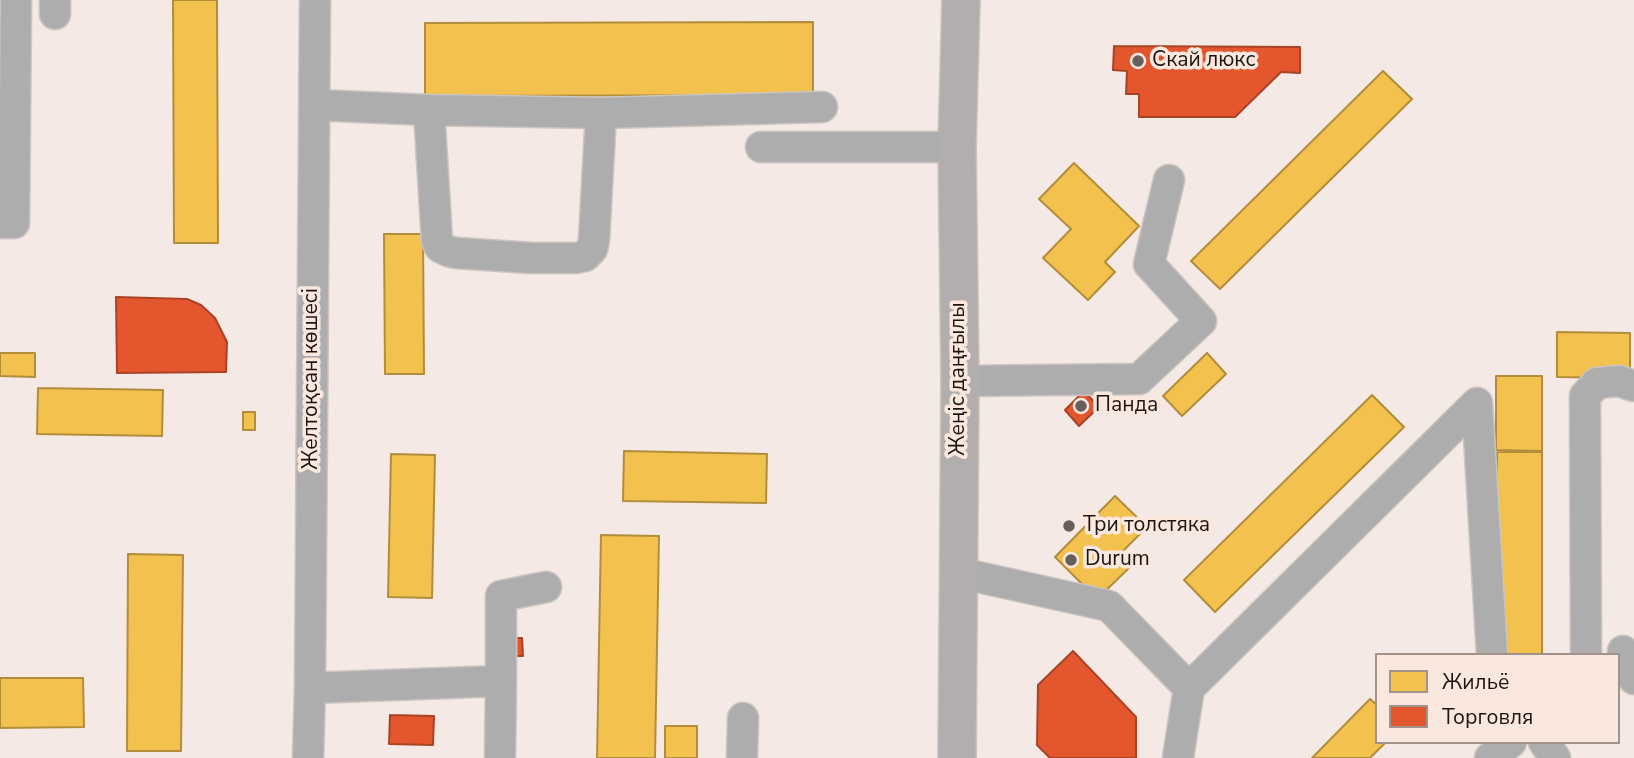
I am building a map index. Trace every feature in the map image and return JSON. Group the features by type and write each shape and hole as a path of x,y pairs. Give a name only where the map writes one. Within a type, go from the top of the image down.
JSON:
{"main road":[{"name":"Жеңіс даңғылы","path":"957,758 960,381 957,147 961,0"}],"street":[{"path":"0,223 14,223 16,0"},
{"name":"Желтоқсан көшесі","path":"308,758 315,0"},
{"path":"315,105 601,113 822,107"},
{"path":"429,110 437,241 440,247 456,253 532,258 576,258 585,256 592,249 601,113"},
{"path":"761,147 957,147"},
{"path":"960,381 1139,379 1201,321 1149,264 1169,180"},
{"path":"1586,653 1584,396 1598,383 1619,381 1634,386"},
{"path":"1178,758 1189,688 1477,403 1492,653"},
{"path":"960,573 1109,606 1189,688"},
{"path":"500,758 501,596 546,587"},
{"path":"1625,649 1634,679"},
{"path":"310,688 501,681"},
{"path":"742,758 743,718"}],"building: Жильё":[{"path":"173,0 217,0 218,243 174,243"},
{"path":"813,22 813,95 425,96 425,23"},
{"path":"1383,71 1412,99 1220,289 1191,261"},
{"path":"1074,163 1139,226 1105,262 1115,272 1088,300 1043,258 1071,229 1039,199"},
{"path":"384,234 423,234 424,374 385,374"},
{"path":"1557,332 1630,333 1630,378 1557,377"},
{"path":"0,353 35,353 35,377 0,376"},
{"path":"1207,353 1226,374 1182,416 1163,396"},
{"path":"1496,376 1542,376 1542,451 1496,450"},
{"path":"38,388 163,390 162,436 37,434"},
{"path":"1372,395 1404,427 1215,612 1184,580"},
{"path":"243,412 255,412 255,430 243,430"},
{"path":"624,451 767,454 766,503 623,501"},
{"path":"1497,452 1542,452 1542,653 1496,653"},
{"path":"391,454 435,455 432,598 388,597"},
{"path":"1115,496 1147,527 1118,556 1129,568 1097,599 1055,557"},
{"path":"601,535 659,536 655,758 597,758"},
{"path":"128,554 183,555 181,751 127,751"},
{"path":"0,678 83,678 84,727 0,728"},
{"path":"1370,699 1375,703 1375,744 1384,744 1370,758 1312,758"},
{"path":"665,726 697,726 697,758 665,758"}],"building: Торговля":[{"path":"1114,46 1300,47 1300,73 1281,72 1235,117 1139,117 1139,94 1126,94 1127,71 1113,70"},
{"path":"116,297 187,299 201,305 215,318 227,342 226,372 117,373"},
{"path":"1084,391 1099,407 1079,426 1065,410"},
{"path":"503,638 522,638 523,656 503,656"},
{"path":"1073,651 1136,717 1136,758 1050,758 1037,745 1038,685"},
{"path":"390,715 434,716 433,745 389,744"}],"place":[{"name":"Скай люкс","path":"1138,61"},
{"name":"Панда","path":"1081,406"},
{"name":"Три толстяка","path":"1069,526"},
{"name":"Durum","path":"1071,560"}]}
